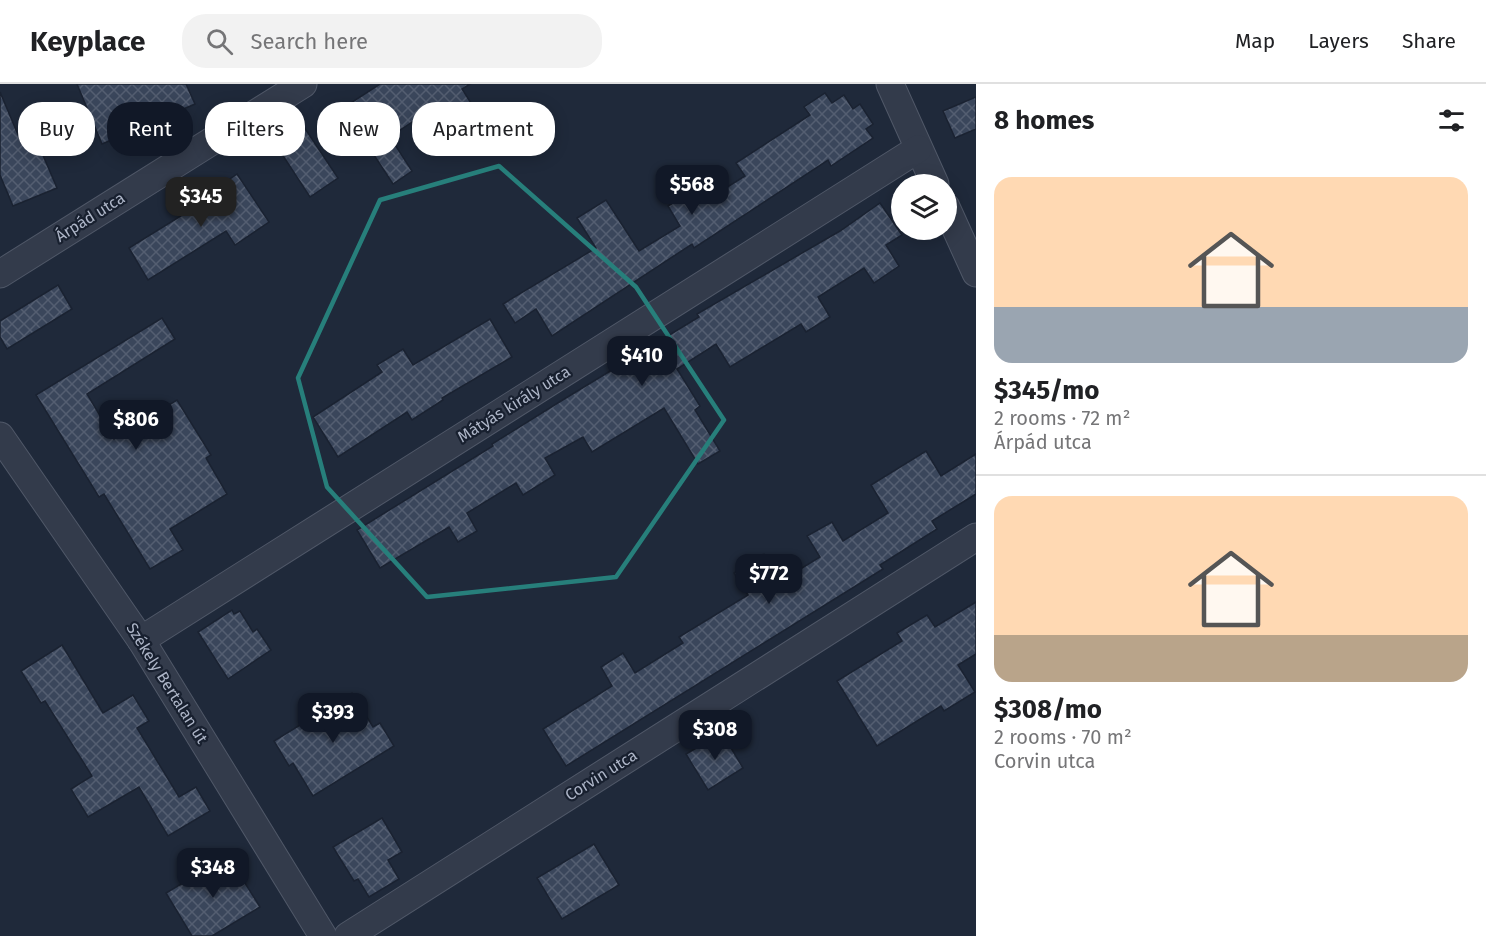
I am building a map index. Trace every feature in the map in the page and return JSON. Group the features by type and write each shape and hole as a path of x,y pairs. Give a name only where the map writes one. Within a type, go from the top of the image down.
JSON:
{"street":[{"name":"Árpád utca","path":"0,274 303,84"},
{"path":"890,84 930,174"},
{"name":"Mátyás király utca","path":"141,640 918,149"},
{"path":"957,222 970,239 976,273"},
{"name":"Székely Bertalan út","path":"0,436 141,640 322,936"},
{"name":"Corvin utca","path":"348,936 976,537"}],"highlighted area":[{"path":"499,166 636,287 724,420 616,577 427,597 327,487 298,378 380,200"}],"building":[{"path":"77,84 186,84 195,104 193,105 193,102 107,102 107,142 102,144 95,127 95,102 84,102"},
{"path":"380,84 470,84 462,89 470,102 412,102 412,122 400,130 400,102 352,102"},
{"path":"0,92 18,135 18,156 43,156 57,188 13,206 0,175"},
{"path":"825,93 832,103 844,95 853,109 860,104 873,124 866,129 873,138 831,166 828,160 694,248 692,244 552,336 536,309 515,323 503,304 596,248 577,218 606,200 639,251 680,226 668,206 694,190 702,203 745,176 736,163 810,115 804,107"},
{"path":"976,97 976,129 955,138 943,111"},
{"path":"305,128 317,146 317,156 323,156 338,178 310,197 283,156 305,156"},
{"path":"400,152 412,171 393,184 375,156 400,156"},
{"path":"237,174 269,222 235,245 226,231 148,280 129,248 205,201 203,198"},
{"path":"880,203 891,219 891,240 894,240 886,245 899,266 874,283 864,268 818,297 830,317 806,332 801,324 730,367 716,344 677,369 700,406 695,410 720,451 698,464 664,408 592,452 583,437 545,458 555,475 523,495 516,483 467,513 477,531 458,542 449,527 380,568 357,530 699,317 697,314 840,231"},
{"path":"58,285 72,309 7,349 0,337 0,321"},
{"path":"162,318 175,339 87,394 114,439 177,400 211,455 206,458 227,494 170,529 183,550 150,569 104,494 99,497 36,395"},
{"path":"490,319 512,357 442,398 443,400 412,420 407,412 338,457 313,417 382,372 377,365 403,349 413,365"},
{"path":"926,451 941,476 976,454 976,494 932,521 937,529 880,565 883,569 566,766 543,729 612,686 601,667 623,653 635,673 683,643 679,637 748,595 734,573 764,554 781,581 820,557 807,536 832,522 843,541 888,513 871,485"},
{"path":"976,602 976,654 958,665 975,692 944,711 941,706 877,746 837,681 902,641 897,633 927,615 935,627"},
{"path":"232,610 234,614 240,611 253,632 257,629 271,650 228,679 198,632"},
{"path":"62,645 103,713 133,695 149,721 137,728 179,797 196,787 210,811 168,836 139,787 88,817 71,789 92,776 45,701 41,703 21,671"},
{"path":"352,693 373,727 380,723 394,746 313,796 293,763 289,766 274,741"},
{"path":"722,733 743,768 708,790 686,754"},
{"path":"382,818 402,852 388,860 399,879 369,897 358,879 354,881 333,847"},
{"path":"594,844 619,885 562,919 537,878"},
{"path":"228,856 260,907 212,936 192,936 166,893"}]}
